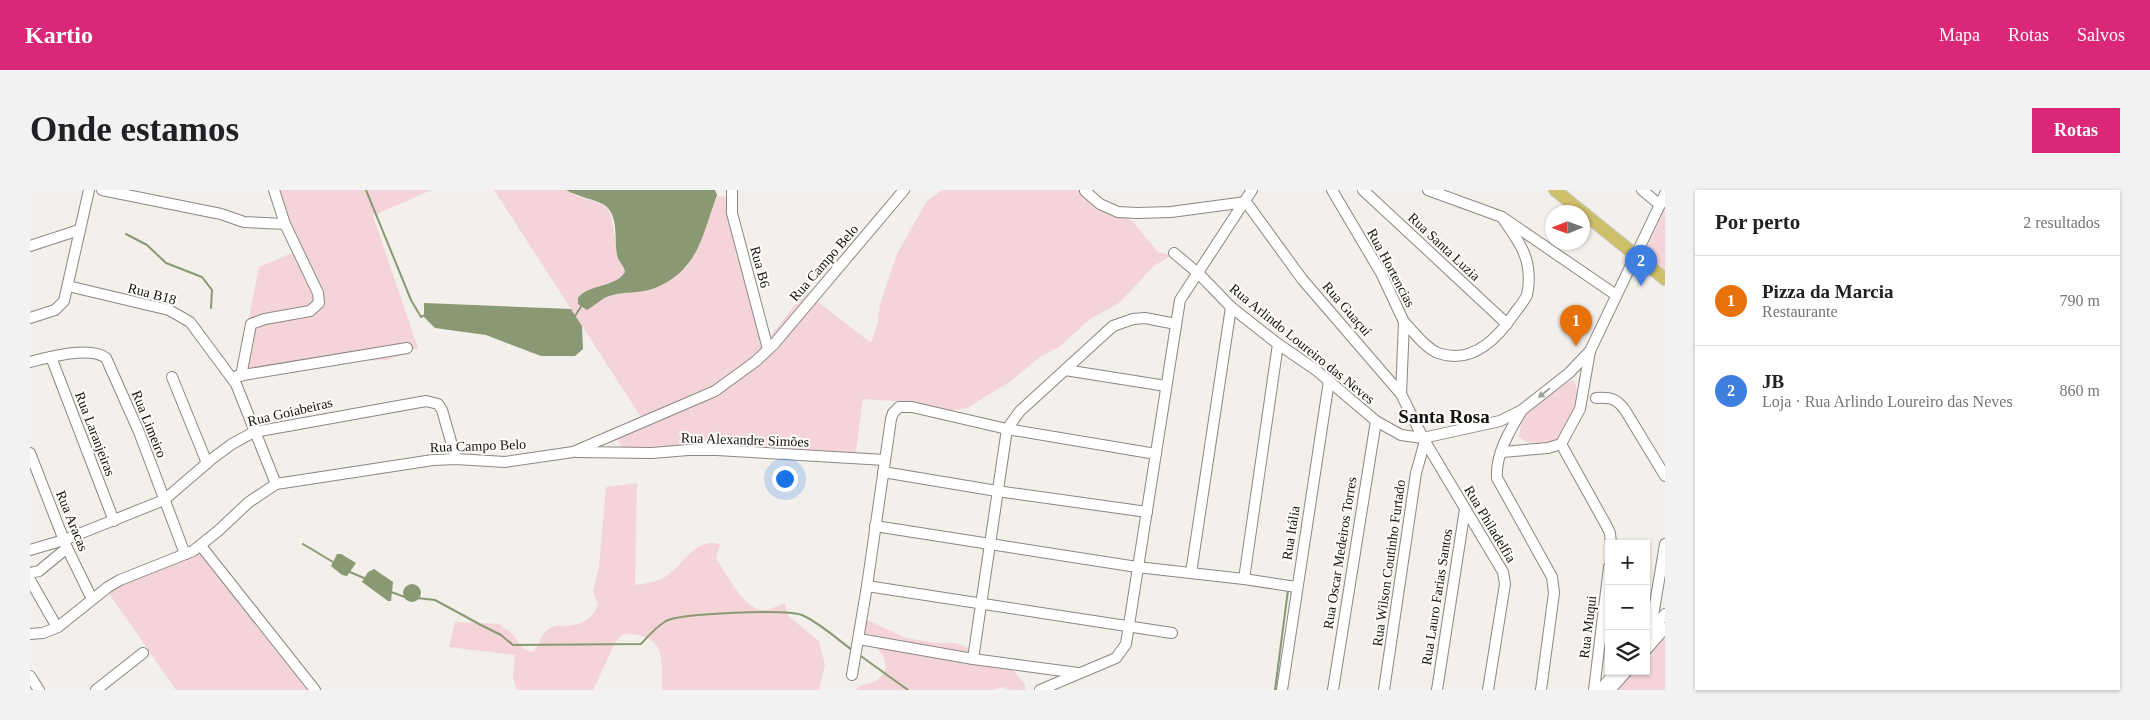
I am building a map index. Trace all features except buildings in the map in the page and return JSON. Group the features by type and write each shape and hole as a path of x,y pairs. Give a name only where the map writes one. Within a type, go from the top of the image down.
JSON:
{"main road":[{"path":"1555,190 1665,279"}],"street":[{"path":"30,318 44,315 60,306 68,286 89,190"},
{"path":"102,190 221,214 244,222 285,224"},
{"path":"274,190 285,224 318,293 319,303 310,311 265,319 252,324 236,377 407,348"},
{"name":"Rua B6","path":"732,190 732,213 768,350"},
{"name":"Rua Campo Belo","path":"30,634 43,633 58,627 108,586 201,546 249,502 276,484 400,464 456,459 504,462 573,452 715,391 768,350 904,190"},
{"path":"1040,690 1116,658 1126,644 1180,300 1199,274 1252,190"},
{"name":"Rua Hortencias","path":"1332,190 1381,274 1404,322 1401,394"},
{"name":"Rua Santa Luzia","path":"1363,190 1507,324"},
{"path":"1428,190 1502,217 1616,295"},
{"path":"1642,190 1660,205"},
{"path":"1085,191 1100,204 1118,212 1171,212 1246,202"},
{"name":"Rua Arlindo Loureiro das Neves","path":"1174,253 1199,274 1231,307 1329,381 1376,421 1401,435 1424,440 1500,421 1522,410 1569,373 1590,351 1665,194"},
{"name":"Rua Guaçuí","path":"1246,202 1302,279 1401,394 1424,440"},
{"path":"1404,322 1424,344 1437,353 1451,356 1467,355 1483,348 1496,337 1527,295 1528,266 1522,248 1502,217"},
{"path":"30,246 79,230"},
{"name":"Rua B18","path":"68,286 169,310 190,322 236,377 236,384 276,484"},
{"path":"1191,573 1231,307"},
{"path":"973,659 1007,429 1020,411 1113,326 1133,319 1145,318 1176,324"},
{"path":"1244,579 1278,344"},
{"path":"1502,452 1548,448 1562,444 1580,409 1590,351"},
{"name":"Rua Limeiro","path":"51,357 89,353 102,354 106,358 140,432 185,554"},
{"path":"30,362 51,357"},
{"name":"Rua Laranjeiras","path":"51,357 114,521"},
{"path":"1065,370 1166,386"},
{"path":"1569,373 1596,398"},
{"path":"172,377 207,463"},
{"name":"Rua Itália","path":"1282,690 1296,587 1329,381"},
{"path":"1580,409 1596,398 1608,397 1618,400 1665,476"},
{"name":"Rua Goiabeiras","path":"30,550 66,544 164,500 232,444 254,432 426,401 438,404 442,410 456,459"},
{"path":"852,675 891,419 893,413 899,407 912,407 1007,429 1156,454"},
{"path":"1522,410 1511,429 1496,470 1499,485 1548,568 1554,584 1541,690"},
{"name":"Rua Oscar Medeiros Torres","path":"1333,690 1376,421"},
{"path":"1500,421 1511,429 1513,440 1519,450"},
{"name":"Rua Philadelfia","path":"1424,440 1505,577 1488,690"},
{"name":"Rua Wilson Coutinho Furtado","path":"1384,690 1416,473 1424,440"},
{"path":"1562,444 1605,523 1610,533 1611,540"},
{"name":"Rua Alexandre Simões","path":"573,452 652,453 717,450 886,460"},
{"name":"Rua Aracas","path":"30,453 66,544 92,600"},
{"path":"883,472 997,492 1147,512"},
{"name":"Rua Lauro Farias Santos","path":"1437,690 1465,509"},
{"path":"875,526 1137,567 1296,587"},
{"path":"30,573 39,571 66,544"},
{"path":"1650,633 1665,544"},
{"path":"201,546 315,690"},
{"path":"30,580 54,622"},
{"name":"Rua Muqui","path":"1594,690 1607,585"},
{"path":"867,586 1172,633"},
{"path":"1650,633 1665,614"},
{"path":"1650,645 1665,628"},
{"path":"858,644 1079,674"},
{"path":"96,690 143,653"},
{"path":"1600,690 1613,675"},
{"path":"1610,690 1623,675"},
{"path":"30,676 39,690"}],"shaded area":[{"path":"278,190 431,190 373,216 418,348 388,360 343,361 238,374 259,267 299,250"},
{"path":"494,190 566,190 577,196 605,205 611,215 616,245 625,272 611,283 581,294 590,309 598,301 611,295 655,288 688,266 717,196 726,197 766,342 805,292 871,343 878,322 880,304 897,254 927,201 942,190 1081,190 1098,205 1132,221 1158,252 1171,255 1153,267 1119,303 1090,319 1059,347 1040,357 1011,381 967,408 947,411 895,401 863,399 855,457 629,449 622,447 617,439 619,428 641,417"},
{"path":"566,190 715,190 717,195 697,250 681,272 655,288 609,296 587,310 578,304 578,298 582,294 588,290 615,281 625,272 618,258 615,224 610,211 603,204"},
{"path":"1665,209 1665,271 1644,254"},
{"path":"424,303 571,309 582,326 583,349 575,356 541,356 486,335 435,328 424,317"},
{"path":"1574,381 1577,394 1576,403 1570,421 1562,435 1555,440 1543,443 1528,442 1519,437 1522,418 1528,411 1568,382"},
{"path":"637,483 635,585 665,577 696,548 711,543 720,544 716,558 736,589 748,603 755,608 765,610 785,603 788,616 819,641 825,665 819,690 662,690 662,667 659,650 648,638 624,634 616,641 593,690 517,690 513,677 515,655 449,647 455,622 500,624 513,635 522,647 533,652 548,629 577,624 590,617 598,605 593,591 599,567 606,487"},
{"path":"203,553 240,605 307,690 176,690 108,592 139,576"},
{"path":"337,554 341,554 356,563 347,576 342,575 331,566"},
{"path":"374,569 393,582 391,601 388,601 362,582 368,572"},
{"path":"412,584 418,587 421,593 418,599 412,602 406,599 403,593 406,587"},
{"path":"861,617 906,638 937,643 957,643 1011,668 1025,684 1025,690 1009,690 1003,687 992,690 856,690 877,680 883,674 886,667 885,660 876,647 858,630"},
{"path":"1665,632 1665,690 1613,690 1626,675 1650,675 1650,651"}],"waterway":[{"path":"366,190 411,300 421,317 425,315"},
{"path":"126,234 147,245 166,263 202,277 212,290 211,308"},
{"path":"575,316 582,305"},
{"path":"303,544 333,562"},
{"path":"350,572 364,578"},
{"path":"1275,690 1288,590"},
{"path":"391,592 405,597"},
{"path":"417,598 435,600 501,635 513,645 641,644 662,623 676,618 712,614 777,612 792,613 809,618 852,650"},
{"path":"858,654 908,690"}],"place":[{"name":"JB","path":"1641,286"},
{"name":"Pizza da Marcia","path":"1576,346"}],"district":[{"name":"Santa Rosa","path":"1444,416"}]}
